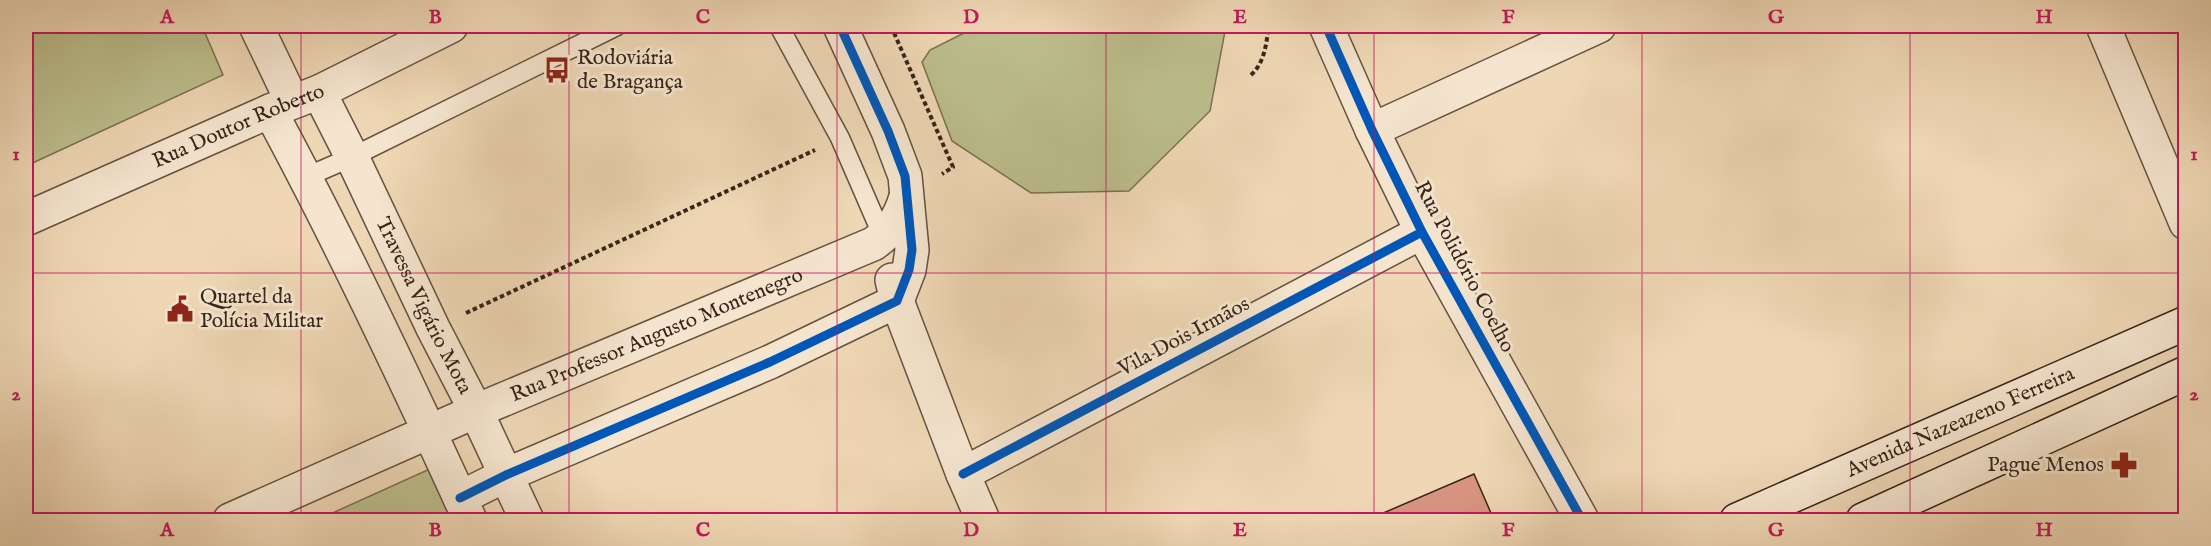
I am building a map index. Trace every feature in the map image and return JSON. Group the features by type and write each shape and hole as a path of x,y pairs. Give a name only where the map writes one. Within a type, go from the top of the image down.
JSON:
{"street":[{"name":"Travessa Vigário Mota","path":"256,26 294,101 306,177 465,509"},
{"name":"Rua Doutor Roberto","path":"26,219 294,101 451,26"},
{"path":"465,509 506,475 770,362 897,301 909,270 912,250 905,176 888,131 840,26"},
{"name":"Rua Polidório Coelho","path":"1326,26 1372,130 1422,232 1582,520"},
{"path":"1372,130 1599,26"},
{"path":"2103,26 2186,223"},
{"name":"Travessa Vigário Mota","path":"294,101 352,157 527,520"},
{"path":"906,197 894,225 883,237 897,301 963,474 983,520"},
{"name":"Vila Dois Irmãos","path":"963,474 1422,232"},
{"name":"Rua Professor Augusto Montenegro","path":"230,520 429,431 873,244 883,237"},
{"name":"Avenida Nazeazeno Ferreira","path":"1737,520 2186,323"},
{"path":"1863,520 2186,373"}],"lane":[{"path":"306,177 352,157 617,26"},
{"path":"779,26 840,138 883,237"}],"path":[{"path":"1251,75 1260,67 1269,26"},
{"path":"433,328 840,138"}],"green space":[{"path":"26,26 202,26 223,75 26,166"},
{"path":"964,26 1226,26 1210,111 1129,191 1031,193 952,141 922,62 930,50 964,33"},
{"path":"443,463 469,520 317,520"}],"building":[{"path":"1474,474 1494,520 1367,520"}],"cycle path":[{"path":"460,498 506,475 770,362 897,301 909,270 912,250 905,176 888,131 840,26"},
{"path":"1326,26 1372,130 1422,232 1582,520"},
{"path":"963,474 1422,232"}],"place":[{"name":"Rodoviária de Bragança","path":"557,70"},
{"name":"Quartel da Polícia Militar","path":"180,309"},
{"name":"Pague Menos","path":"2124,465"}]}
